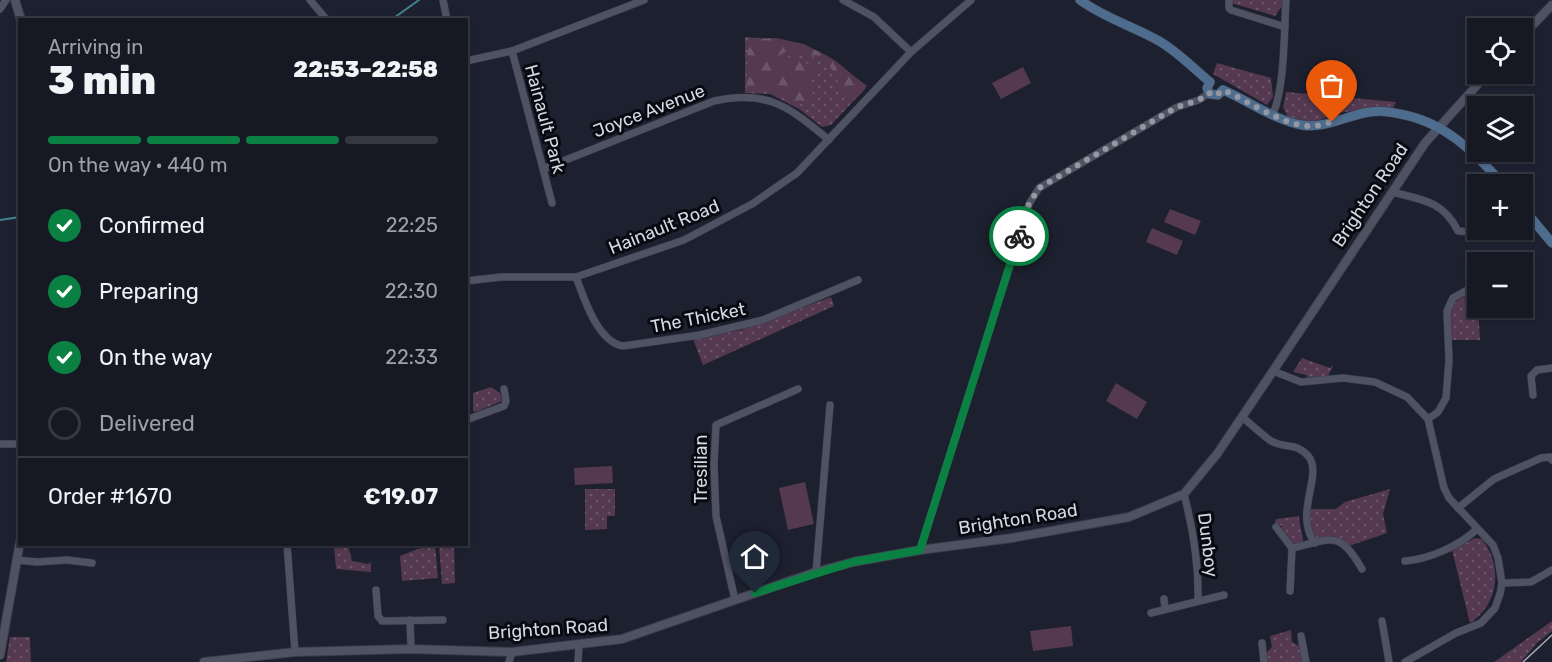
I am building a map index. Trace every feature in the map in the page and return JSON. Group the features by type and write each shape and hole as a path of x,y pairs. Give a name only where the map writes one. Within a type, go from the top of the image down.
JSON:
{"main road":[{"path":"1080,0 1111,19 1157,40 1180,55 1210,82"},
{"path":"1216,80 1221,82 1223,90 1215,96 1209,93 1207,86 1216,80"},
{"path":"1223,90 1302,125 1315,126 1382,110 1423,119 1461,142 1493,174"},
{"path":"1533,220 1552,243"}],"street":[{"path":"0,9 6,0"},
{"path":"15,0 20,18"},
{"path":"310,0 325,18"},
{"path":"443,0 447,18"},
{"path":"512,51 644,0"},
{"path":"843,0 874,17 911,52"},
{"name":"Hainault Road","path":"468,281 512,276 576,277 684,240 726,219 781,186 806,164 911,52 971,0"},
{"path":"1229,0 1228,8 1231,10 1285,27"},
{"path":"1273,114 1278,97 1286,0"},
{"path":"1533,25 1552,5"},
{"name":"Hainault Park","path":"468,61 512,51 552,203"},
{"name":"Brighton Road","path":"204,662 295,652 411,649 512,652 622,639 816,572 853,562 920,550 1012,538 1129,517 1185,494 1242,417 1438,126 1478,84"},
{"path":"920,550 1029,204 1037,191 1054,178 1149,123 1209,93"},
{"name":"Joyce Avenue","path":"543,169 703,105 730,97 761,98 783,105 794,111 829,140"},
{"path":"1392,192 1417,198 1441,208 1451,217 1458,231 1467,232"},
{"name":"The Thicket","path":"576,277 588,308 603,333 615,345 623,346 700,335 763,320 858,280"},
{"path":"1428,419 1438,412 1446,398 1449,360 1447,311 1453,298 1467,290"},
{"path":"1533,395 1531,376 1537,370 1552,368"},
{"path":"1273,371 1301,382 1343,378 1375,382 1407,397 1428,419 1444,488 1458,508 1493,545 1498,558 1502,584 1495,608 1481,623 1456,633 1405,662"},
{"path":"468,419 504,406 506,401 504,389"},
{"name":"Tresilian","path":"735,600 716,516 714,464 716,425 798,389"},
{"path":"816,572 830,405"},
{"path":"1242,417 1270,440 1282,445 1298,447 1310,459 1313,467 1305,521 1308,534 1314,543"},
{"path":"0,444 18,444"},
{"path":"1458,508 1494,479 1541,458 1550,457 1552,460"},
{"name":"Dunboy","path":"1185,494 1193,528 1198,569 1198,600"},
{"path":"1276,527 1292,548 1290,591"},
{"path":"1405,561 1452,547 1478,529"},
{"path":"1292,548 1335,540 1344,543 1362,569"},
{"path":"0,655 19,546"},
{"path":"287,546 295,652"},
{"path":"16,560 37,562 67,560 92,563"},
{"path":"1502,584 1531,582 1552,570"},
{"path":"376,590 378,615 382,621 443,620"},
{"name":"Dunboy","path":"1151,613 1224,595"},
{"path":"1164,599 1165,609"},
{"path":"410,620 411,649"},
{"path":"1382,621 1389,662"},
{"path":"1301,636 1306,662"},
{"path":"1262,643 1264,662"},
{"path":"578,662 579,644"},
{"path":"510,662 512,652"}],"green space":[{"path":"1231,0 1282,0 1282,6 1275,16 1231,3"},
{"path":"745,37 778,40 811,48 836,61 866,88 831,125 822,127 799,109 770,94 745,93"},
{"path":"776,38 804,44 832,59 867,86 854,100 842,90 830,66 812,56 786,52 779,55 798,59 815,68 817,75 810,81 804,82 805,85 815,88 808,99 797,105 768,90 750,90 747,88 748,39"},
{"path":"1217,63 1271,78 1273,97 1267,105 1213,74"},
{"path":"1023,67 1031,83 1001,99 992,83"},
{"path":"1286,92 1396,102 1392,110 1358,110 1339,113 1309,124 1289,119 1283,107"},
{"path":"1170,209 1201,221 1195,235 1164,222"},
{"path":"1152,228 1183,241 1177,255 1146,242"},
{"path":"1467,296 1467,318 1479,318 1480,340 1450,340 1450,315 1455,303"},
{"path":"831,297 834,306 703,365 693,339 741,330"},
{"path":"1302,358 1330,368 1334,364 1328,376 1308,378 1306,375 1293,372"},
{"path":"1116,383 1147,402 1137,419 1106,401"},
{"path":"491,387 500,393 502,401 476,412 473,411 473,393"},
{"path":"612,466 613,483 575,485 574,468"},
{"path":"805,482 814,524 788,530 779,488"},
{"path":"585,489 615,489 615,516 607,516 607,529 585,530"},
{"path":"1390,489 1383,514 1387,533 1349,546 1344,542 1319,543 1309,532 1310,509 1336,509 1345,502"},
{"path":"1299,516 1303,545 1298,550 1282,532 1282,526 1274,522 1277,519"},
{"path":"1475,538 1482,539 1489,550 1495,572 1495,584 1487,606 1470,623 1452,550"},
{"path":"334,546 348,546 352,561 368,564 371,562 371,572 336,569"},
{"path":"426,546 435,546 438,578 402,581 400,556"},
{"path":"439,546 454,546 455,583 442,584"},
{"path":"1552,621 1552,631 1537,643 1521,662 1494,662"},
{"path":"1071,626 1073,646 1033,651 1030,631"},
{"path":"1291,630 1292,642 1299,646 1303,662 1267,662 1267,652 1272,647 1270,636"},
{"path":"10,637 30,637 31,662 6,662"}],"waterway":[{"path":"394,18 419,0"},
{"path":"0,220 18,217"}],"tram line":[{"path":"1523,662 1552,635"}],"way so far":[{"path":"1019,236 1029,204 1039,188 1177,107 1199,100 1209,93 1215,96 1223,90 1284,119 1302,125 1315,126 1332,122"}],"route":[{"path":"755,593 853,562 920,550 1019,236"}]}
